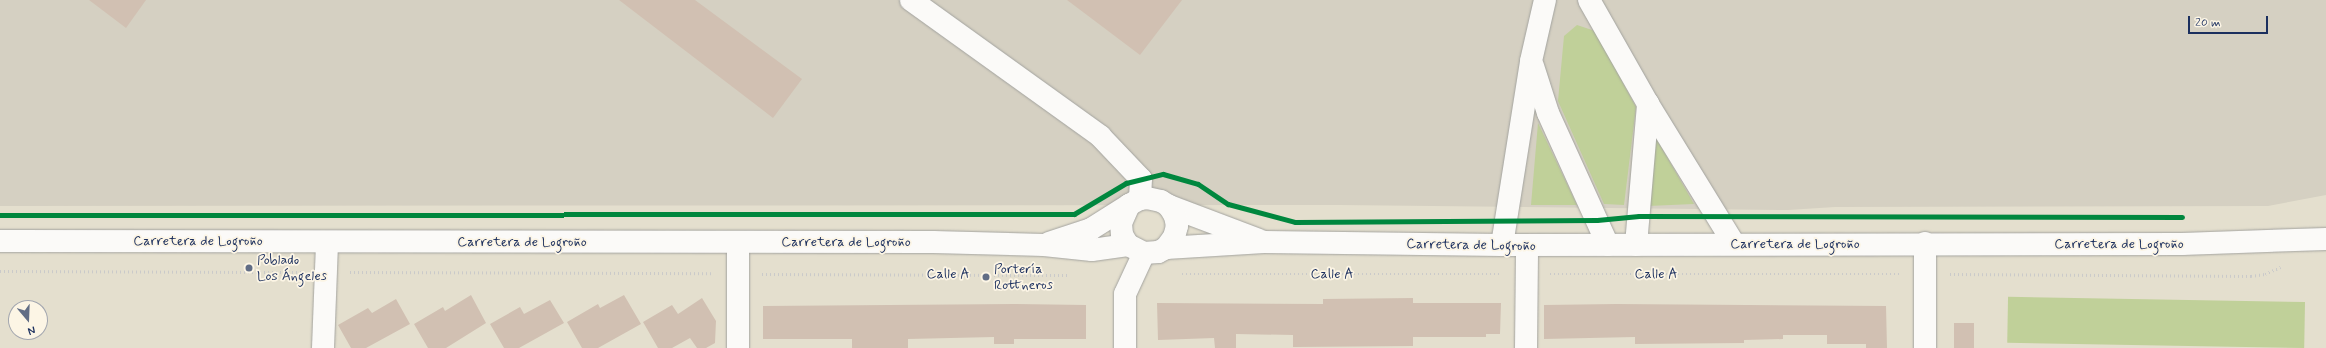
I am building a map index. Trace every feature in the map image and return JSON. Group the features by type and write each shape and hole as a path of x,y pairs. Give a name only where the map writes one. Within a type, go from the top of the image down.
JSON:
{"main road":[{"path":"911,0 1100,136 1141,179 1135,202 1121,223 1122,235 1136,249 1158,252 1166,248 1174,237 1177,226 1175,216 1169,206 1154,198 1135,202"},
{"path":"1502,245 1532,61 1545,0"},
{"path":"1589,0 1648,104 1734,244"},
{"path":"1532,61 1548,112 1608,245"},
{"path":"1636,245 1648,104"},
{"name":"Carretera de Logroño","path":"1044,245 1091,229 1135,202"},
{"name":"Carretera de Logroño","path":"1169,206 1264,242"},
{"name":"Carretera de Logroño","path":"1166,248 1264,242 1502,245 1925,243 2182,244 2326,239"},
{"name":"Carretera de Logroño","path":"0,241 738,242 1044,245 1092,250 1136,249"},
{"path":"323,348 327,242"},
{"path":"738,242 738,348"},
{"path":"1925,243 1925,348"},
{"path":"1526,348 1527,245"},
{"path":"1126,348 1125,294 1136,249"}],"shaded area":[{"path":"0,0 2326,0 2326,195 2268,206 1835,207 1788,210 1339,205 0,206"}],"green space":[{"path":"1577,25 1595,31 1636,107 1624,205 1604,204 1558,101 1564,36"},
{"path":"1538,123 1577,205 1531,205"},
{"path":"1655,136 1694,204 1648,206"},
{"path":"2008,297 2305,302 2304,348 2007,343"}],"building":[{"path":"89,0 146,0 126,28"},
{"path":"619,0 695,0 802,79 773,118"},
{"path":"1067,0 1182,0 1140,55"},
{"path":"471,295 486,323 446,348 428,348 414,324 443,307 445,311"},
{"path":"624,295 641,324 598,348 582,348 567,322 598,304 600,308"},
{"path":"702,298 716,321 715,343 706,348 697,348 690,338 672,348 658,348 643,322 672,305 678,314"},
{"path":"1413,298 1413,303 1501,303 1500,334 1486,334 1486,337 1413,337 1413,346 1293,347 1293,335 1236,334 1236,348 1215,348 1214,338 1158,340 1157,303 1323,304 1323,299"},
{"path":"396,299 410,324 366,348 351,348 338,325 368,308 372,313"},
{"path":"550,300 564,323 519,348 504,348 490,324 520,307 524,314"},
{"path":"1014,304 1086,305 1086,339 1014,339 1014,344 994,344 994,337 908,339 908,348 852,348 852,339 763,339 763,306"},
{"path":"1616,304 1886,306 1887,348 1866,348 1866,344 1827,344 1827,335 1783,335 1783,339 1744,340 1744,343 1635,344 1635,337 1544,339 1544,305"},
{"path":"1954,323 1974,323 1974,348 1954,348"}],"cycle path":[{"path":"0,215 1074,214 1126,183 1163,174 1198,184 1228,204 1295,222 1597,220 1639,216 2182,217"}],"place":[{"name":"Poblado Los Ángeles","path":"249,268"},
{"name":"Portería Rottneros","path":"986,277"}]}
